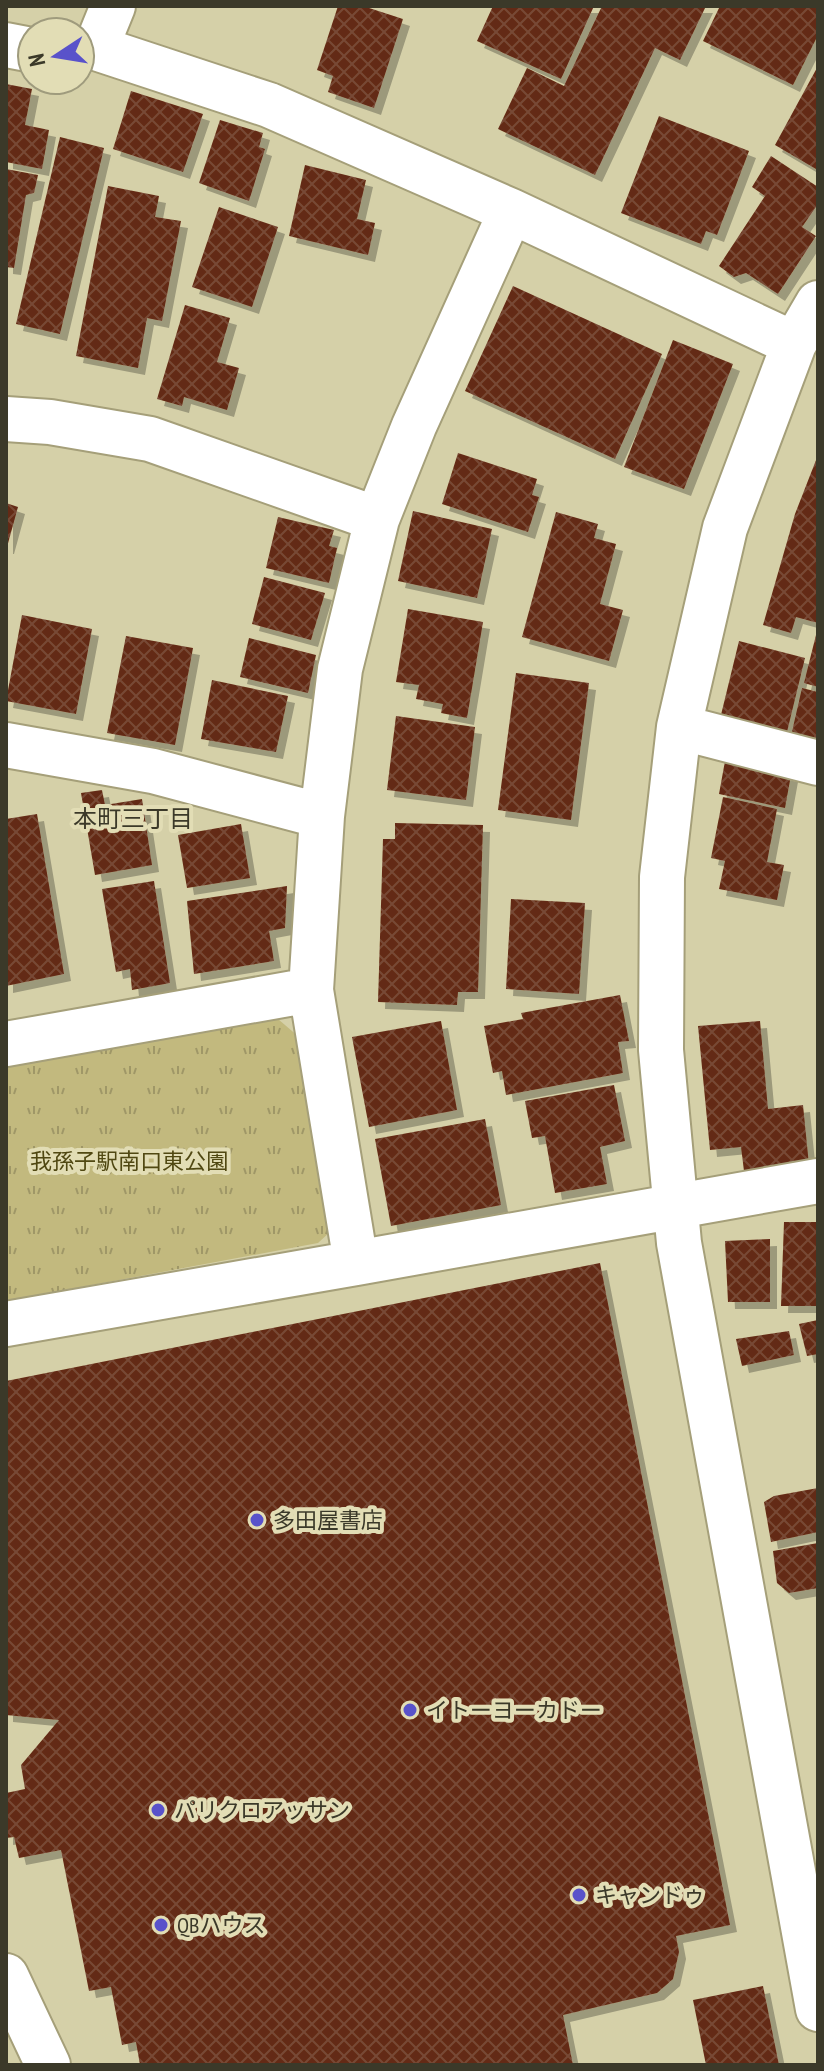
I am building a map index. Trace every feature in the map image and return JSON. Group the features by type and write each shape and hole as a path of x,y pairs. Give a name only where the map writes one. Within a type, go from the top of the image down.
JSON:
{"street":[{"path":"96,35 113,6"},
{"path":"96,51 269,105 511,211 794,344"},
{"path":"356,1263 311,990 322,816 340,669 377,519 414,426 511,211"},
{"path":"818,303 794,344 725,528 679,727 662,877 661,1050 673,1207 818,2009"},
{"path":"6,419 50,422 150,439 377,519"},
{"path":"679,727 818,763"},
{"path":"6,745 153,771 322,816"},
{"path":"6,1044 311,990"},
{"path":"6,1324 818,1181"},
{"path":"6,1976 48,2065"}],"green space":[{"name":"我孫子駅南口東公園","path":"278,1019 299,1037 330,1232 318,1243 6,1301 6,1065"}],"building":[{"path":"338,6 363,6 403,19 374,108 328,92 333,76 317,70"},
{"path":"493,6 594,6 561,79 477,41"},
{"path":"602,6 706,6 680,60 655,48 595,175 498,129 527,68 564,86"},
{"path":"720,6 818,6 818,35 793,85 703,41"},
{"path":"818,66 818,165 816,169 775,145"},
{"path":"6,84 16,86 16,96 31,96 25,125 49,130 42,169 6,162"},
{"path":"131,91 203,114 183,172 113,149"},
{"path":"659,116 749,151 717,235 706,231 701,244 621,213"},
{"path":"220,120 263,133 259,147 265,149 249,201 199,183"},
{"path":"60,137 104,148 60,334 16,324"},
{"path":"771,156 818,187 818,204 802,227 816,236 778,294 746,273 734,277 719,266 765,196 752,187"},
{"path":"305,165 366,180 357,219 375,223 368,255 289,236"},
{"path":"6,169 38,175 34,193 26,195 14,268 6,267"},
{"path":"108,186 159,196 155,217 181,221 162,321 147,318 138,368 76,356"},
{"path":"219,207 278,227 252,307 192,287"},
{"path":"513,286 662,354 615,459 465,391"},
{"path":"185,305 230,318 217,362 239,368 227,410 184,397 182,406 157,399"},
{"path":"673,340 733,364 684,489 624,467"},
{"path":"458,453 537,479 532,495 539,497 528,532 442,504"},
{"path":"818,455 818,623 796,617 791,633 763,625 795,514"},
{"path":"6,503 18,507 7,547 6,547"},
{"path":"413,511 492,529 477,598 398,581"},
{"path":"556,512 598,524 594,538 616,544 600,604 623,610 609,661 522,637"},
{"path":"278,517 334,530 329,546 337,548 329,583 266,568"},
{"path":"264,577 325,593 311,640 252,624"},
{"path":"408,609 483,622 467,718 441,713 443,704 416,699 419,685 396,682"},
{"path":"22,615 92,629 76,714 6,701"},
{"path":"818,631 818,687 804,683"},
{"path":"126,636 193,648 175,745 107,733"},
{"path":"249,638 316,655 308,693 240,677"},
{"path":"739,641 805,658 786,736 720,719"},
{"path":"516,673 589,683 571,820 498,810"},
{"path":"212,680 288,696 276,752 201,739"},
{"path":"802,688 818,692 818,743 791,736"},
{"path":"396,716 475,727 466,800 387,790"},
{"path":"725,761 791,775 785,808 719,794"},
{"path":"102,790 105,805 142,799 152,865 95,875 81,793"},
{"path":"723,797 777,809 767,862 784,865 777,900 719,889 725,861 711,858"},
{"path":"37,814 64,974 6,986 6,819"},
{"path":"395,823 483,825 478,992 458,992 457,1005 378,1002 383,839 395,839"},
{"path":"241,824 250,878 187,888 178,835"},
{"path":"154,881 170,983 132,990 130,969 116,972 102,889"},
{"path":"287,886 285,928 269,931 274,961 194,974 187,901"},
{"path":"511,899 585,903 579,994 506,989"},
{"path":"620,995 629,1041 618,1042 623,1073 506,1095 502,1071 493,1073 484,1026 523,1019 521,1013"},
{"path":"441,1021 457,1110 369,1127 352,1037"},
{"path":"760,1021 768,1109 803,1105 809,1165 744,1171 741,1147 710,1150 698,1026"},
{"path":"614,1085 625,1141 600,1147 607,1184 555,1193 545,1136 532,1138 525,1101"},
{"path":"485,1119 501,1205 391,1226 375,1139"},
{"path":"784,1222 818,1222 818,1306 781,1306"},
{"path":"770,1239 770,1302 728,1302 725,1241"},
{"path":"600,1263 730,1925 676,1936 679,1952 673,1979 657,1993 563,2015 573,2065 140,2065 136,2042 122,2045 111,1987 89,1991 61,1850 19,1858 14,1837 6,1838 6,1793 25,1789 21,1765 59,1720 6,1715 6,1381"},
{"path":"818,1320 818,1354 807,1356 799,1324"},
{"path":"789,1331 794,1355 742,1366 736,1339"},
{"path":"818,1488 818,1532 771,1542 764,1502 774,1496"},
{"path":"818,1543 818,1588 789,1593 777,1583 773,1551"},
{"path":"763,1986 779,2065 706,2065 693,2000"}],"place":[{"name":"多田屋書店","path":"257,1520"},
{"name":"イトーヨーカドー","path":"410,1710"},
{"name":"パリクロアッサン","path":"158,1810"},
{"name":"キャンドゥ","path":"579,1895"},
{"name":"QBハウス","path":"161,1925"}],"district":[{"name":"本町三丁目","path":"133,818"}]}
